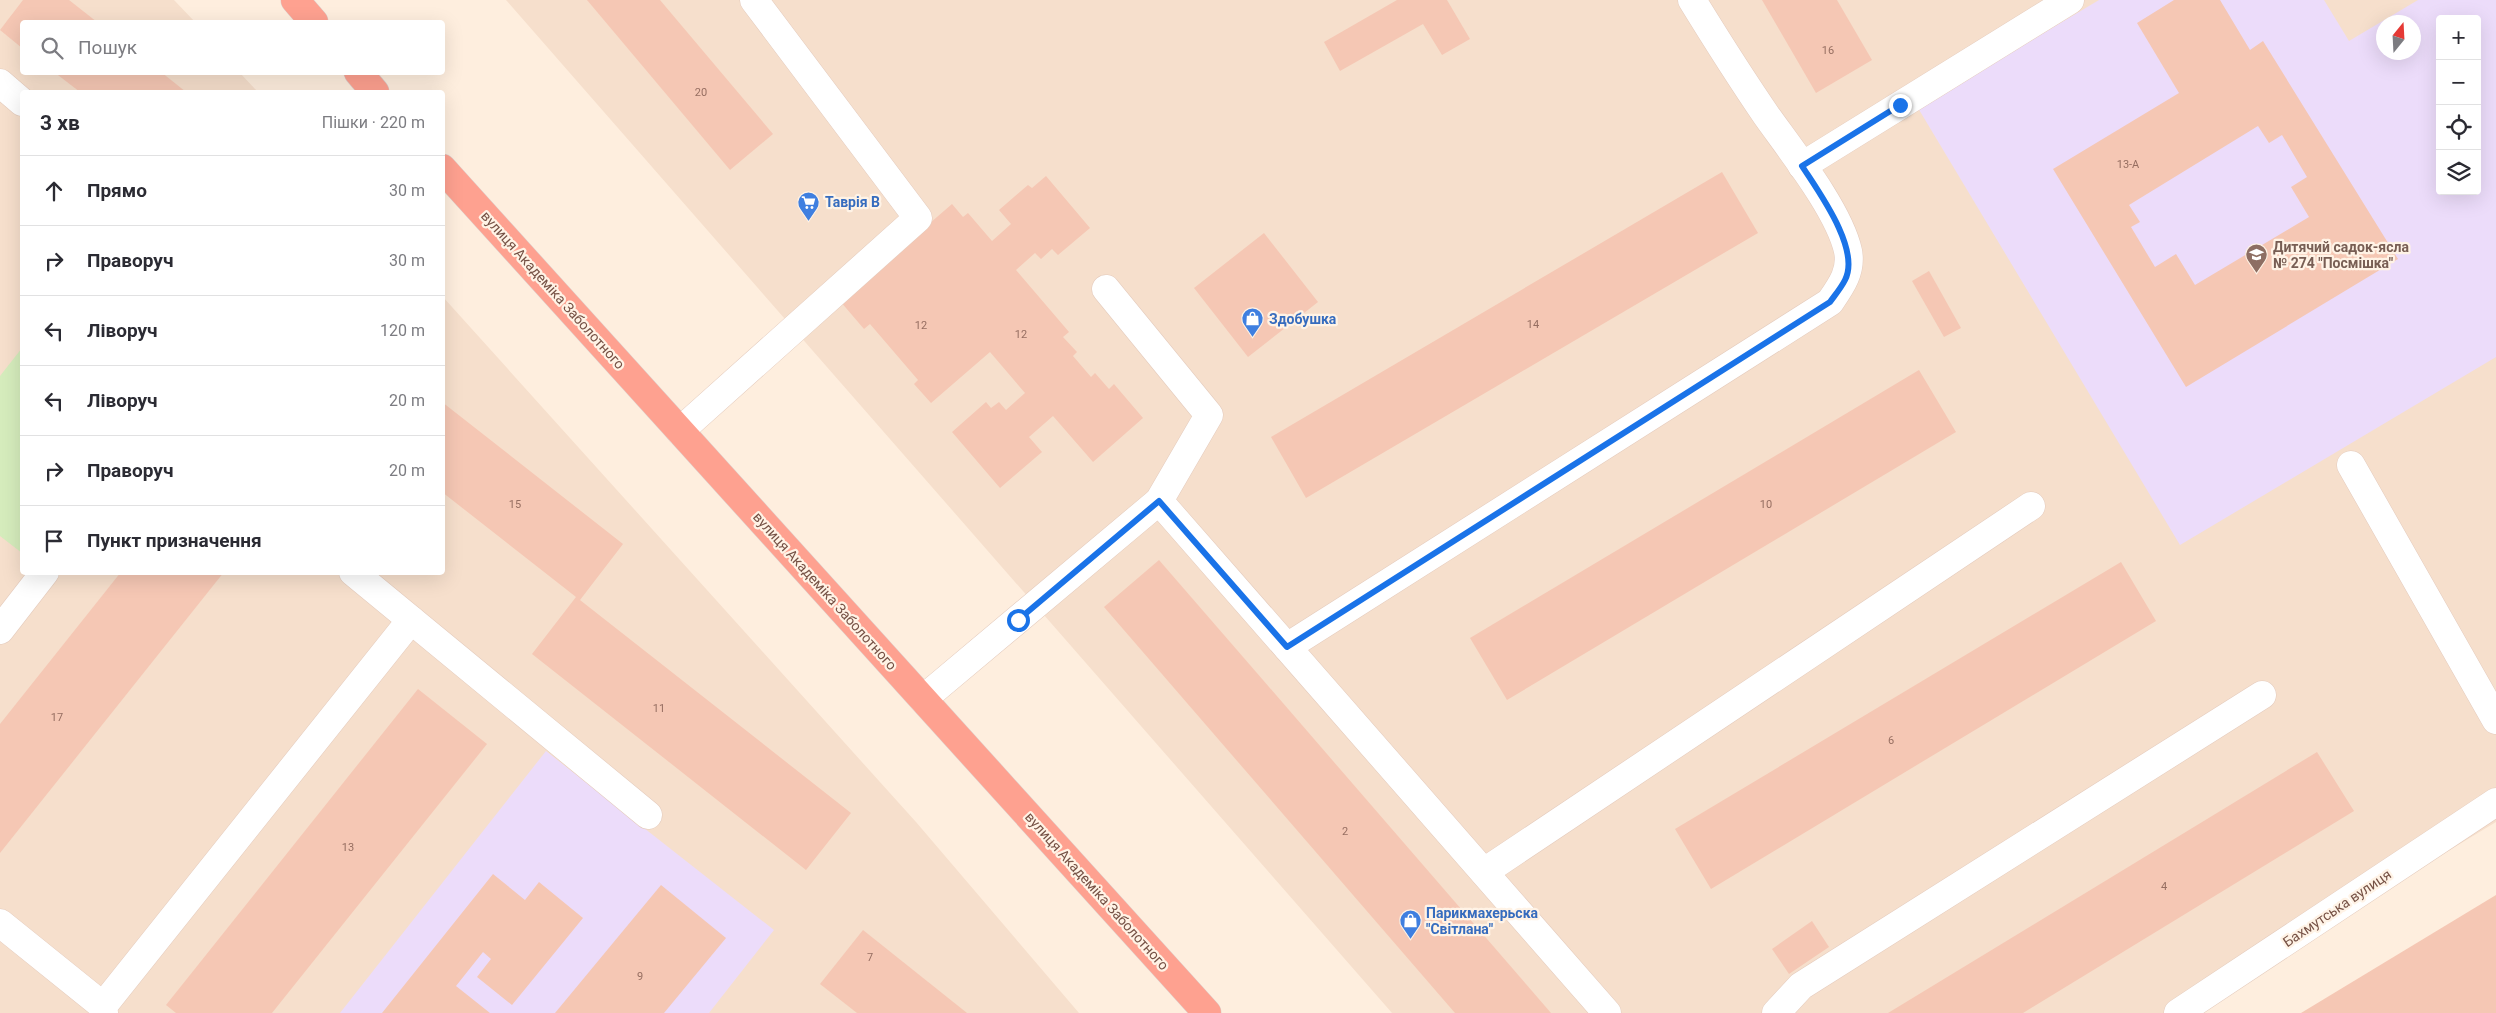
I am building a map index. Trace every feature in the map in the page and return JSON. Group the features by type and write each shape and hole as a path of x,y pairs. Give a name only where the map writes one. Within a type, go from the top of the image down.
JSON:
{"highway":[{"path":"295,0 312,20"},
{"path":"361,75 373,90"},
{"name":"вулиця Академіка Заболотного","path":"445,171 1207,1013"}],"street":[{"path":"680,431 918,218 754,0"},
{"path":"1287,647 1830,302 1846,278 1848,252 1835,218 1802,166 1739,76 1692,0"},
{"path":"1802,166 2070,0"},
{"path":"0,84 20,100"},
{"path":"923,699 1159,501 1209,414 1106,289"},
{"path":"2351,465 2496,720"},
{"path":"1159,501 1607,1013"},
{"path":"1484,872 2031,506"},
{"path":"2,624 43,575"},
{"path":"357,575 648,814"},
{"path":"0,923 103,1009 411,620"},
{"path":"1776,1013 1801,986 2262,695"},
{"name":"Бахмутська вулиця","path":"2178,1013 2496,802"}],"shaded area":[{"path":"0,0 174,0 193,20 20,20 20,75 242,75 256,90 20,90 20,575 445,575 445,299 916,822 1079,1013 0,1013"},
{"path":"506,0 2496,0 2496,822 2181,1013 1392,1013"},
{"name":"Дитячий садок-ясла № 274 \"Посмішка\"","path":"2099,0 2324,0 2349,41 2376,25 2376,60 2421,60 2421,15 2393,15 2418,0 2496,0 2496,357 2180,545 1918,108"},
{"path":"546,751 774,930 709,1013 340,1013"}],"green space":[{"path":"20,351 20,551 0,536 0,376"}],"building":[{"path":"23,0 69,0 94,20 20,20 20,46 0,30"},
{"path":"587,0 660,0 773,134 730,170"},
{"path":"1397,0 1447,0 1470,39 1442,55 1423,24 1340,71 1324,42"},
{"path":"1762,0 1837,0 1872,60 1816,93"},
{"path":"2174,0 2220,0 2250,50 2263,41 2398,259 2186,387 2053,169 2179,93 2137,23","holes":["2258,126 2269,143 2282,135 2307,177 2291,187 2309,217 2195,285 2176,254 2155,267 2131,227 2140,222 2129,205"]},
{"path":"58,75 165,75 184,90 77,90"},
{"path":"1722,172 1758,233 1306,498 1271,437"},
{"path":"1046,176 1090,228 1058,255 1052,249 1041,259 1035,253 1016,270 1069,332 1063,337 1077,352 1073,356 1091,377 1095,373 1109,389 1114,384 1143,418 1093,462 1053,416 1029,437 1042,452 1000,488 952,432 986,402 991,408 999,402 1006,410 1025,393 990,352 931,403 914,384 918,380 870,324 864,329 840,301 952,204 963,217 968,213 992,241 1011,224 999,210 1028,185 1032,188"},
{"path":"1264,233 1318,302 1248,357 1194,288"},
{"path":"1929,271 1961,328 1944,337 1912,281"},
{"path":"1919,370 1956,432 1507,700 1470,638"},
{"path":"445,404 623,544 580,600 851,813 806,870 532,654 576,597 445,494"},
{"path":"1159,560 1551,1013 1455,1013 1104,607"},
{"path":"2121,562 2156,621 1711,889 1675,829"},
{"path":"119,575 222,575 0,853 0,724"},
{"path":"418,689 487,744 272,1013 176,1013 166,1005"},
{"path":"2317,752 2354,811 2023,1013 1888,1013"},
{"path":"493,874 525,900 539,882 583,918 512,1005 477,977 491,959 483,952 456,986 490,1013 382,1013"},
{"path":"661,885 726,938 664,1013 555,1013"},
{"path":"2496,895 2496,1013 2301,1013"},
{"path":"1812,921 1829,947 1789,974 1772,949"},
{"path":"863,930 967,1013 857,1013 820,984"}],"place":[{"name":"Таврія В","path":"809,221"},
{"name":"Дитячий садок-ясла № 274 \"Посмішка\"","path":"2257,274"},
{"name":"Здобушка","path":"1253,338"},
{"name":"Парикмахерьска \"Світлана\"","path":"1410,940"}],"route":[{"path":"1018,620 1159,501 1287,647 1830,302 1846,278 1848,252 1835,218 1802,166 1900,105"}]}
